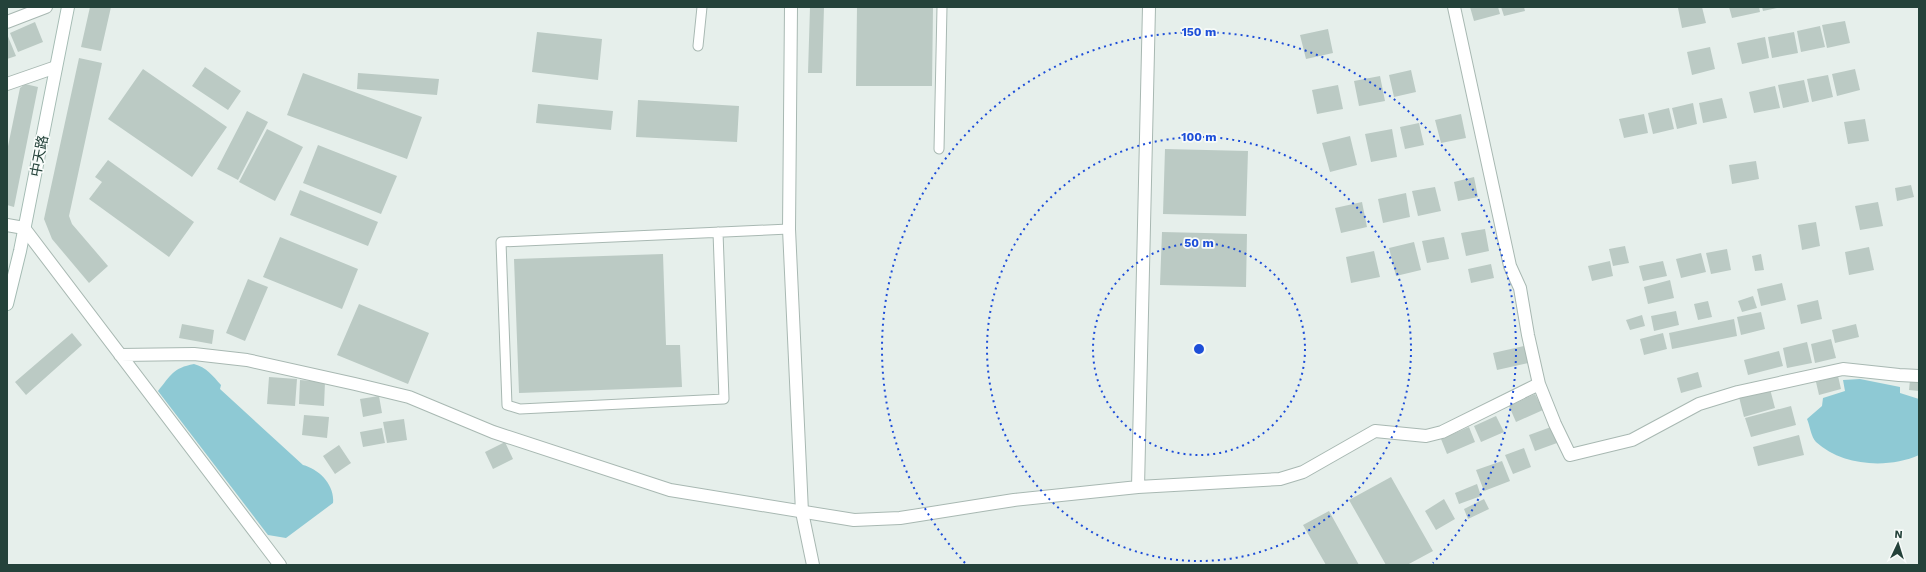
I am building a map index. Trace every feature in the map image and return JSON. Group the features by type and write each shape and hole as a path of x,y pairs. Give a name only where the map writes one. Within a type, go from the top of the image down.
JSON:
{"street":[{"path":"7,22 46,7"},
{"name":"中天路","path":"7,304 24,228 68,7"},
{"path":"791,7 789,229 802,512 813,565"},
{"path":"1138,487 1149,7"},
{"path":"1454,7 1510,266 1520,288 1528,335 1539,384 1555,424 1570,455 1632,440 1699,404 1753,388 1843,369 1919,376"},
{"path":"7,84 56,67"},
{"path":"7,225 24,228 280,565"},
{"path":"120,355 194,354 247,360 409,396 493,432 670,490 854,520 900,518 1014,500 1138,487 1280,479 1303,472 1375,431 1426,436 1442,432 1539,384"}],"lane":[{"path":"698,46 702,7"},
{"path":"939,148 942,7"},
{"path":"718,232 724,399 520,409 507,405 501,242 718,232 789,229"}],"water":[{"path":"194,364 209,372 221,385 220,389 303,465 315,470 329,484 333,496 333,503 286,538 268,535 158,391 177,370"},
{"path":"1860,379 1900,387 1900,393 1919,399 1919,455 1893,462 1866,463 1839,456 1827,450 1814,440 1807,419 1822,406 1823,398 1845,391 1843,380"}],"building":[{"path":"90,7 111,7 101,51 81,47"},
{"path":"810,7 824,7 822,73 808,73"},
{"path":"857,7 933,7 932,86 856,86"},
{"path":"1470,7 1498,7 1500,14 1474,21"},
{"path":"1501,7 1524,7 1525,11 1504,16"},
{"path":"1702,7 1706,23 1682,28 1678,8"},
{"path":"1729,7 1759,7 1760,12 1732,18"},
{"path":"1762,7 1777,7 1777,8 1763,11"},
{"path":"1845,21 1850,43 1827,48 1822,25"},
{"path":"35,22 43,42 18,52 10,33"},
{"path":"1820,26 1825,47 1801,52 1797,31"},
{"path":"1328,29 1333,53 1306,59 1300,35"},
{"path":"537,32 602,39 598,80 532,72"},
{"path":"1794,32 1798,53 1772,58 1768,37"},
{"path":"7,34 16,56 7,59"},
{"path":"1765,37 1769,58 1742,64 1737,43"},
{"path":"1710,47 1715,69 1692,75 1687,52"},
{"path":"79,58 102,63 69,216 72,224 108,266 89,283 52,239 44,219"},
{"path":"205,67 241,91 228,110 192,86"},
{"path":"143,69 227,127 192,177 108,119"},
{"path":"1855,69 1860,90 1837,96 1832,74"},
{"path":"1411,70 1416,92 1394,97 1389,75"},
{"path":"303,73 422,117 407,159 287,115"},
{"path":"358,73 439,79 437,95 357,89"},
{"path":"1828,75 1833,97 1812,102 1807,79"},
{"path":"1380,76 1385,101 1359,106 1354,81"},
{"path":"1804,80 1809,102 1783,108 1778,85"},
{"path":"25,84 38,87 14,207 7,205 7,151 20,88"},
{"path":"1338,85 1343,109 1317,114 1312,90"},
{"path":"1775,86 1780,108 1754,113 1749,92"},
{"path":"1722,98 1727,118 1703,123 1699,103"},
{"path":"638,100 739,106 737,142 636,137"},
{"path":"1693,103 1697,124 1677,129 1672,108"},
{"path":"538,104 613,111 611,130 536,123"},
{"path":"1669,108 1674,129 1653,134 1648,113"},
{"path":"247,111 268,122 238,180 217,169"},
{"path":"1461,114 1466,138 1441,143 1435,120"},
{"path":"1644,114 1648,133 1624,138 1619,119"},
{"path":"1865,119 1869,141 1848,144 1844,122"},
{"path":"1419,123 1424,145 1405,149 1400,127"},
{"path":"267,129 303,147 275,201 239,182"},
{"path":"1392,129 1397,157 1371,162 1365,134"},
{"path":"1350,136 1357,165 1330,172 1322,143"},
{"path":"318,145 397,176 381,214 303,183"},
{"path":"1165,149 1248,151 1246,216 1163,214"},
{"path":"108,160 194,222 169,257 89,199 102,182 95,177"},
{"path":"1756,161 1759,179 1732,184 1729,165"},
{"path":"1474,177 1478,197 1458,201 1454,182"},
{"path":"1911,185 1914,197 1897,201 1895,188"},
{"path":"1435,187 1441,211 1418,216 1412,191"},
{"path":"300,190 378,222 368,246 290,215"},
{"path":"1406,193 1410,217 1383,223 1378,199"},
{"path":"1362,202 1367,227 1341,233 1335,208"},
{"path":"1878,202 1883,226 1860,230 1855,206"},
{"path":"1816,222 1820,246 1802,250 1798,225"},
{"path":"1485,229 1489,251 1466,256 1461,233"},
{"path":"1162,232 1247,234 1246,287 1160,285"},
{"path":"280,237 358,269 342,309 263,277"},
{"path":"1444,237 1449,259 1427,263 1422,241"},
{"path":"1414,242 1421,270 1396,276 1389,248"},
{"path":"1625,246 1629,263 1613,266 1609,249"},
{"path":"1869,247 1874,270 1849,275 1845,252"},
{"path":"1727,249 1731,270 1711,274 1706,253"},
{"path":"1374,251 1380,277 1351,283 1346,257"},
{"path":"1701,253 1706,272 1681,278 1676,259"},
{"path":"663,254 666,345 680,345 682,387 519,393 514,259"},
{"path":"1761,254 1764,270 1755,271 1752,256"},
{"path":"1610,261 1613,276 1592,281 1588,266"},
{"path":"1663,261 1667,276 1643,281 1639,266"},
{"path":"1491,264 1494,278 1471,283 1468,269"},
{"path":"248,279 268,287 245,341 226,333"},
{"path":"1670,280 1674,298 1648,304 1644,287"},
{"path":"1782,283 1786,300 1761,306 1757,289"},
{"path":"1753,296 1757,308 1742,312 1738,301"},
{"path":"1818,300 1822,319 1801,324 1797,305"},
{"path":"1708,301 1712,317 1698,320 1694,304"},
{"path":"359,304 429,333 408,384 337,355"},
{"path":"1676,311 1679,325 1654,331 1651,316"},
{"path":"1761,312 1765,329 1741,335 1737,317"},
{"path":"1642,315 1645,326 1630,330 1626,320"},
{"path":"1734,319 1737,336 1672,349 1669,333"},
{"path":"182,324 214,330 212,344 179,338"},
{"path":"1856,324 1859,337 1835,343 1832,330"},
{"path":"72,333 82,345 26,395 15,382"},
{"path":"1663,333 1667,349 1644,355 1640,339"},
{"path":"1831,339 1836,358 1815,363 1811,344"},
{"path":"1807,342 1812,363 1787,368 1783,348"},
{"path":"1524,346 1528,363 1497,370 1493,353"},
{"path":"1779,351 1783,366 1748,375 1744,360"},
{"path":"1698,372 1702,387 1681,393 1677,378"},
{"path":"1838,376 1841,389 1819,395 1816,382"},
{"path":"269,377 297,379 295,406 267,404"},
{"path":"300,380 325,382 324,406 299,404"},
{"path":"1910,380 1919,381 1919,391 1909,390"},
{"path":"1770,389 1775,408 1744,417 1739,397"},
{"path":"1535,394 1543,410 1516,422 1509,406"},
{"path":"379,396 382,413 363,417 360,399"},
{"path":"1791,406 1796,425 1751,437 1745,418"},
{"path":"304,415 329,417 327,438 302,435"},
{"path":"1496,416 1504,432 1481,442 1474,426"},
{"path":"404,419 407,440 387,443 383,422"},
{"path":"1469,427 1475,442 1447,454 1441,439"},
{"path":"1551,427 1557,443 1535,451 1529,435"},
{"path":"382,428 385,443 363,447 360,432"},
{"path":"1799,435 1804,455 1758,466 1753,447"},
{"path":"505,442 513,459 493,469 485,452"},
{"path":"339,445 351,463 335,474 323,456"},
{"path":"1524,448 1531,467 1513,474 1505,455"},
{"path":"1502,461 1510,481 1484,491 1476,470"},
{"path":"1391,477 1433,551 1407,565 1386,565 1349,500"},
{"path":"1477,484 1481,496 1459,504 1455,493"},
{"path":"1444,499 1455,519 1436,530 1425,511"},
{"path":"1484,499 1489,509 1468,519 1464,509"},
{"path":"1329,511 1359,565 1326,565 1303,525"}]}
